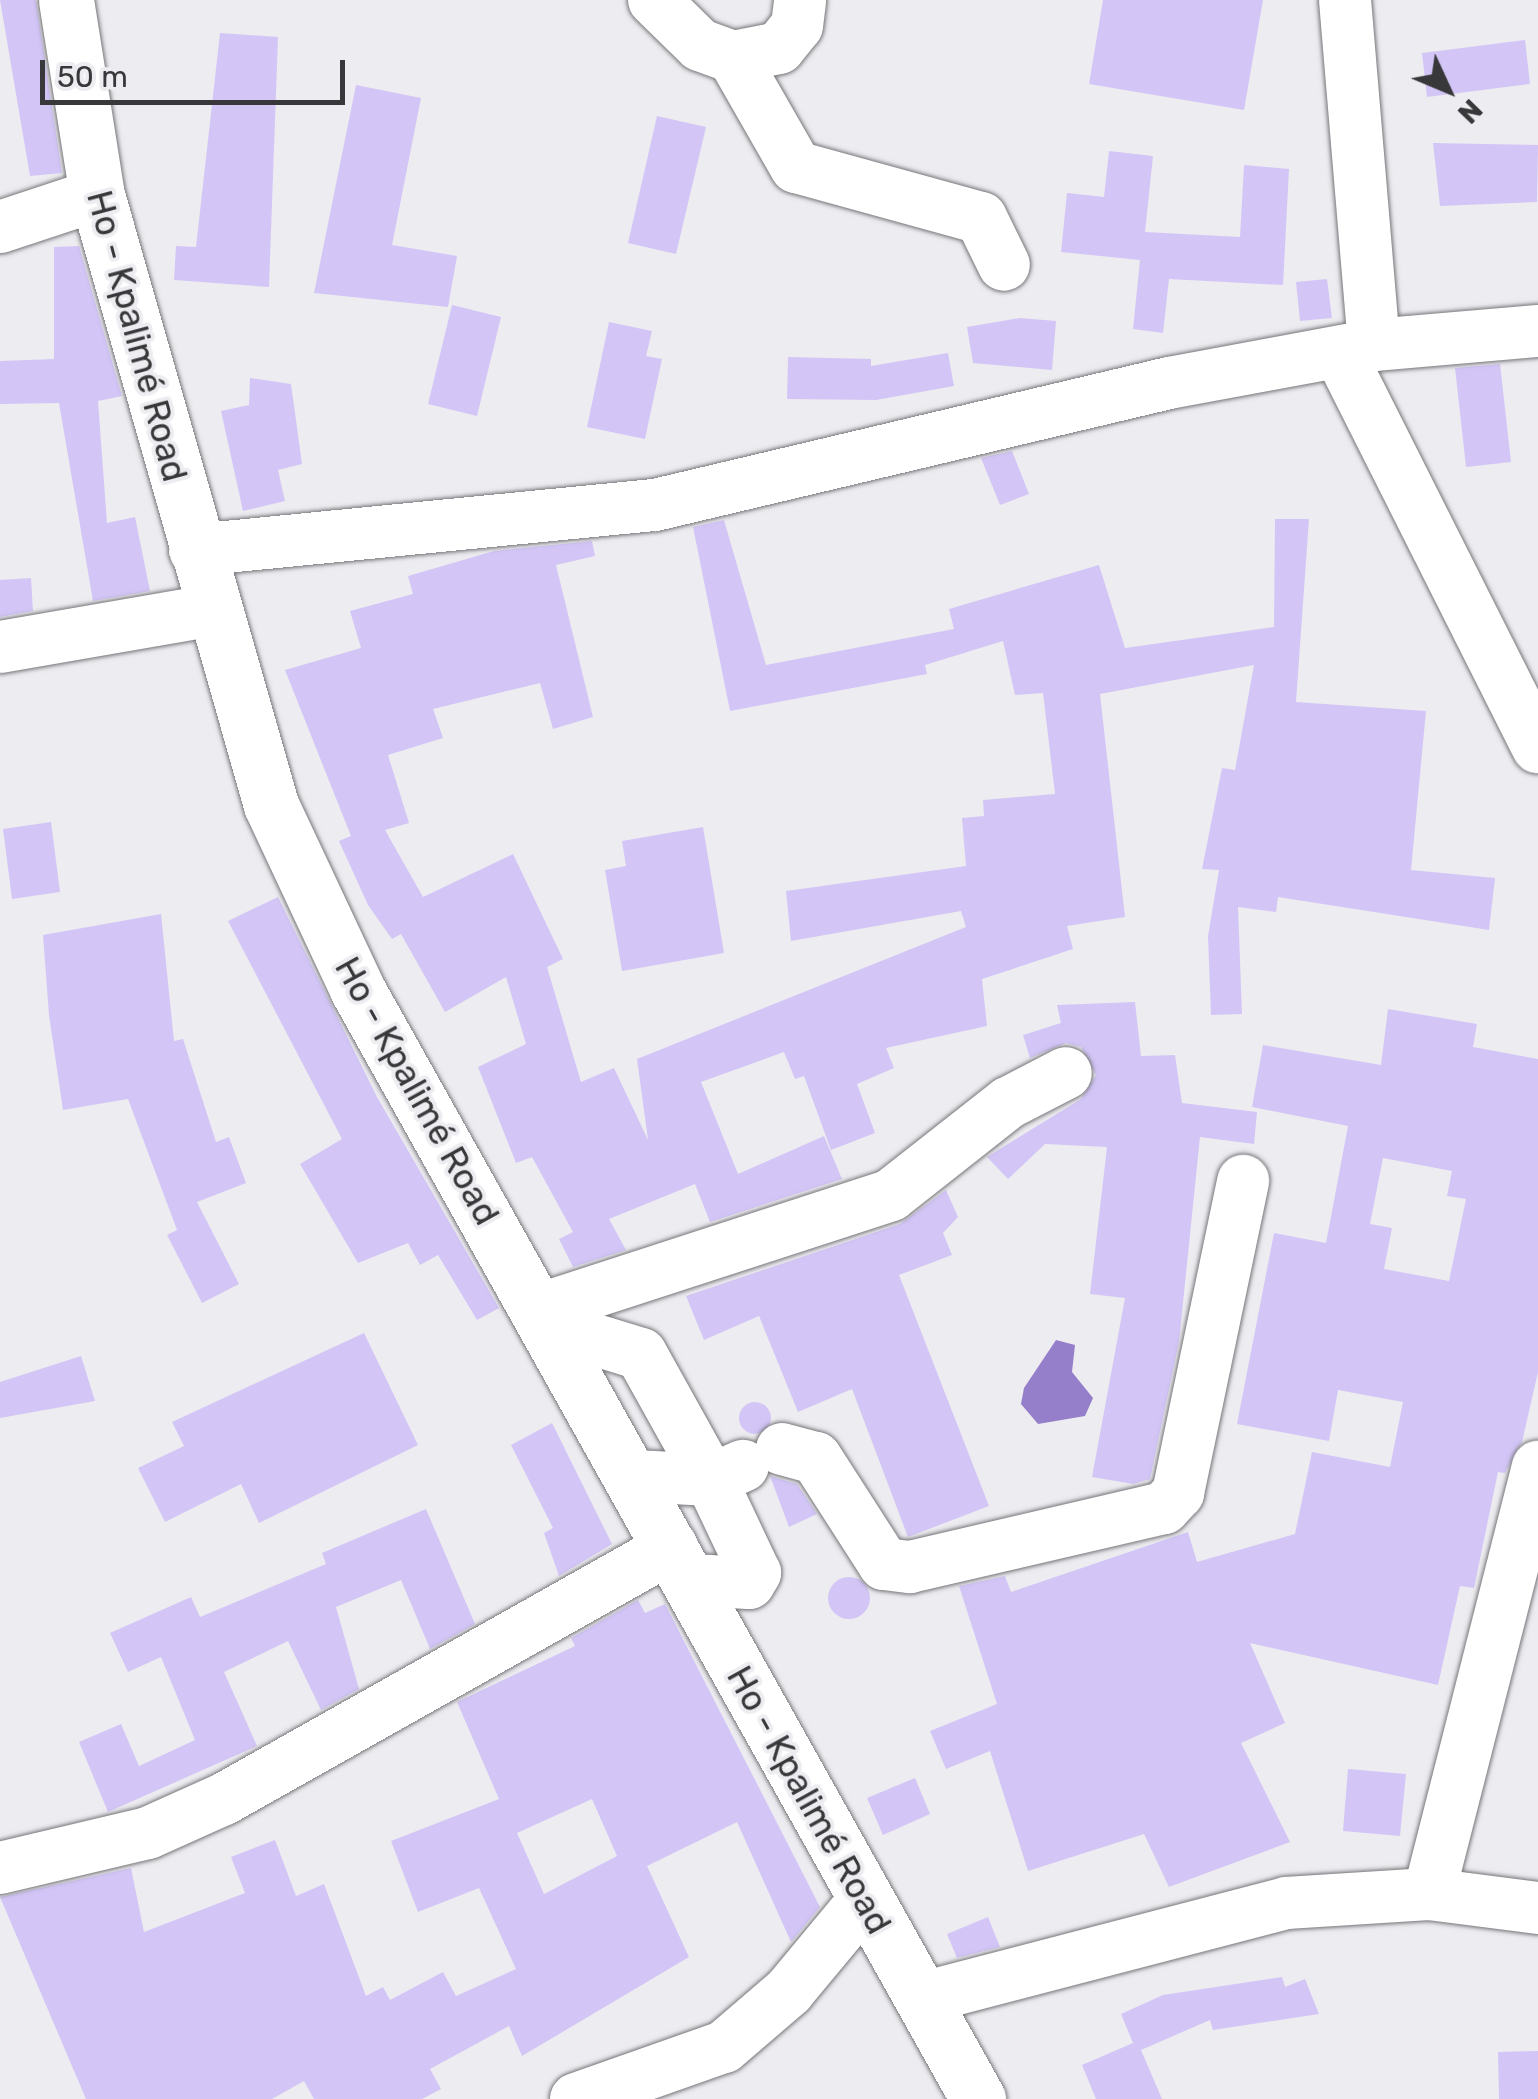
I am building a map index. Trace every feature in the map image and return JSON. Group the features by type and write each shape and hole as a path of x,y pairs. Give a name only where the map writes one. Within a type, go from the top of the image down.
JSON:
{"main road":[{"name":"Ho - Kpalimé Road","path":"66,0 96,195 208,611 271,805 356,989 546,1317 862,1903 922,1998 978,2099"}],"street":[{"path":"654,0 700,45 733,57 780,48 800,0"},
{"path":"1346,0 1358,350 1538,746"},
{"path":"733,57 796,167 981,218 1004,265"},
{"path":"0,228 96,195"},
{"path":"194,550 654,506 1169,383 1358,350 1538,331"},
{"path":"0,646 208,611"},
{"path":"546,1317 891,1196 1008,1102 1066,1073"},
{"path":"634,1476 816,1458 884,1564 910,1568 1164,1508 1178,1493 1243,1181"},
{"path":"0,1868 148,1833 224,1799 681,1563 749,1583 755,1573 750,1463 641,1354 546,1317"},
{"path":"1429,1894 1538,1467"},
{"path":"922,1998 1286,1903 1429,1894 1538,1908"},
{"path":"576,2099 724,2047 789,1991 862,1903"}],"shaded area":[{"path":"1056,1340 1075,1345 1072,1372 1093,1398 1085,1416 1038,1424 1021,1404 1024,1388"}],"building":[{"path":"0,0 36,0 62,173 30,176"},
{"path":"1103,0 1263,0 1244,110 1089,84"},
{"path":"220,33 278,37 269,287 174,280 176,246 196,247"},
{"path":"1525,40 1530,84 1427,97 1422,53"},
{"path":"356,85 421,98 392,245 457,256 448,307 314,293"},
{"path":"657,116 706,127 676,254 628,243"},
{"path":"1433,143 1538,145 1537,202 1440,206"},
{"path":"1109,151 1153,156 1145,232 1240,237 1244,165 1289,169 1283,285 1169,279 1163,333 1133,329 1140,260 1061,252 1067,193 1104,197"},
{"path":"79,246 122,396 98,401 107,523 135,517 150,591 93,601 59,403 0,404 0,361 54,359 54,247"},
{"path":"1327,279 1332,318 1300,321 1296,282"},
{"path":"452,305 501,317 477,416 428,404"},
{"path":"1020,318 1056,321 1052,370 973,363 967,327"},
{"path":"609,322 652,331 646,356 662,359 645,439 587,427"},
{"path":"948,353 954,386 876,400 787,399 788,357 871,359 871,366"},
{"path":"1500,364 1511,462 1466,467 1455,368"},
{"path":"250,378 291,384 302,464 278,470 285,501 243,511 221,411 249,405"},
{"path":"1012,451 1029,494 1000,505 981,458"},
{"path":"1275,519 1309,519 1296,702 1426,711 1411,870 1495,878 1489,930 1278,897 1276,912 1238,907 1242,1014 1211,1015 1208,936 1219,870 1202,869 1222,768 1235,770 1254,665 1100,694 1125,917 1067,926 1073,949 982,979 987,1026 886,1048 894,1068 857,1084 875,1133 831,1150 804,1076 795,1079 784,1052 701,1082 738,1174 824,1136 842,1179 710,1222 695,1184 609,1219 626,1250 573,1267 559,1239 573,1232 532,1157 516,1163 478,1067 526,1044 506,977 445,1012 401,934 392,939 368,905 339,841 351,836 285,670 361,648 350,611 413,594 408,576 494,551 592,541 595,556 556,565 593,717 553,729 540,683 433,709 443,738 388,755 409,823 385,830 423,897 513,854 563,959 547,967 581,1082 614,1068 648,1140 637,1059 966,927 961,911 791,941 786,891 966,866 962,818 984,816 983,800 1055,794 1043,693 1015,695 1003,641 925,665 927,674 730,711 693,527 724,520 766,665 954,629 949,609 1099,565 1125,648 1274,627"},
{"path":"31,578 33,611 0,617 0,580"},
{"path":"51,822 60,892 12,899 3,829"},
{"path":"703,827 724,953 622,971 605,870 626,866 622,841"},
{"path":"278,897 377,1097 499,1308 477,1320 438,1255 420,1265 408,1243 358,1263 300,1164 342,1139 228,921"},
{"path":"161,914 174,1041 183,1039 216,1142 229,1137 246,1183 197,1202 239,1284 202,1303 167,1235 177,1230 128,1099 63,1110 49,1015 43,935"},
{"path":"1135,1002 1141,1056 1175,1055 1182,1103 1257,1112 1254,1144 1200,1137 1179,1342 1150,1479 1133,1484 1092,1477 1125,1298 1090,1294 1107,1147 1045,1144 1008,1179 987,1157 1081,1099 1096,1075 1081,1047 1066,1043 1030,1058 1023,1035 1061,1023 1057,1005"},
{"path":"1388,1009 1477,1024 1473,1047 1538,1059 1538,1372 1522,1442 1505,1473 1498,1472 1474,1588 1460,1586 1438,1685 1250,1643 1285,1723 1241,1743 1290,1842 1169,1887 1144,1834 1028,1871 990,1751 946,1769 930,1731 997,1704 959,1586 1005,1576 1011,1592 1188,1532 1197,1562 1295,1534 1312,1452 1390,1467 1403,1402 1338,1390 1329,1441 1237,1424 1274,1233 1326,1243 1348,1126 1252,1107 1263,1045 1381,1065","holes":["1383,1158 1452,1171 1447,1196 1466,1199 1449,1281 1384,1269 1392,1228 1370,1224"]},
{"path":"946,1190 958,1217 943,1233 952,1255 899,1275 989,1506 908,1537 852,1389 798,1412 759,1316 704,1340 686,1296 900,1224"},
{"path":"364,1333 418,1445 259,1523 241,1484 165,1522 138,1468 184,1446 172,1422"},
{"path":"81,1356 95,1401 0,1418 0,1382"},
{"path":"755,1402 767,1406 771,1418 767,1430 755,1434 743,1430 739,1418 743,1406"},
{"path":"552,1423 612,1544 559,1576 544,1533 553,1528 511,1445"},
{"path":"770,1476 797,1484 817,1514 789,1527"},
{"path":"426,1509 475,1624 430,1649 401,1580 336,1607 359,1689 321,1710 288,1641 224,1672 257,1746 108,1812 79,1742 121,1724 139,1766 195,1740 161,1657 128,1672 110,1633 191,1597 200,1617 326,1564 322,1553"},
{"path":"849,1577 864,1583 870,1598 864,1613 849,1619 834,1613 828,1598 834,1583"},
{"path":"638,1600 645,1613 665,1604 820,1907 791,1942 737,1822 647,1866 689,1957 522,2056 509,2026 430,2069 441,2089 422,2099 314,2099 304,2081 272,2099 86,2099 0,1897 131,1868 144,1932 245,1893 231,1857 275,1840 296,1896 324,1884 366,1996 383,1987 390,2000 443,1972 456,1996 516,1969 479,1888 418,1912 391,1841 499,1799 457,1702 575,1646 571,1638","holes":["592,1799 617,1856 544,1894 517,1833"]},
{"path":"1348,1769 1406,1774 1400,1836 1343,1831"},
{"path":"915,1778 930,1814 883,1835 867,1798"},
{"path":"988,1917 1000,1947 957,1958 947,1934"},
{"path":"1282,1977 1285,1987 1305,1979 1319,2014 1213,2030 1210,2020 1141,2050 1162,2099 1096,2099 1082,2065 1133,2043 1121,2014 1163,1995"},
{"path":"1538,2051 1538,2099 1499,2099 1498,2052"}]}
